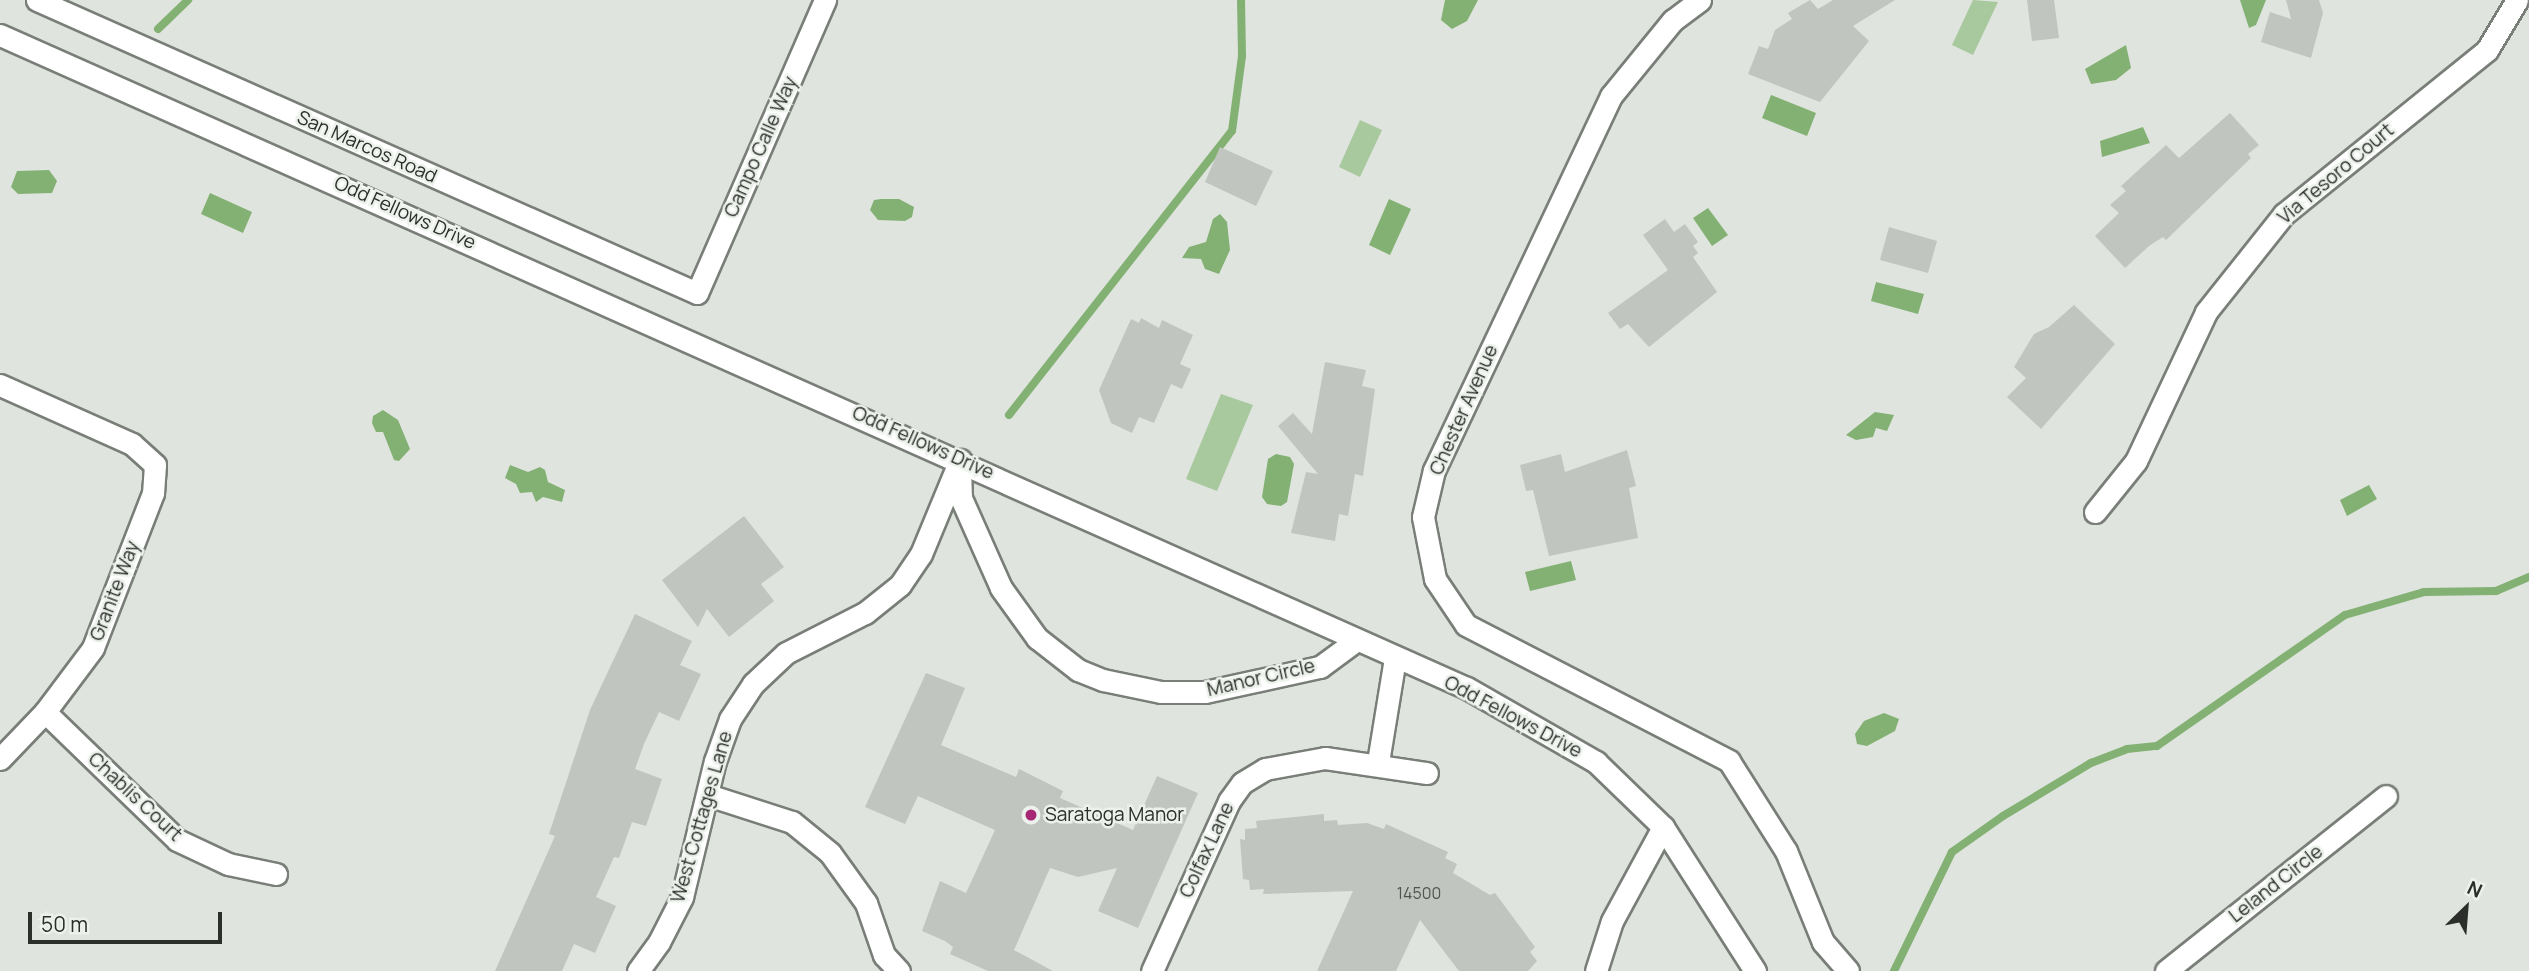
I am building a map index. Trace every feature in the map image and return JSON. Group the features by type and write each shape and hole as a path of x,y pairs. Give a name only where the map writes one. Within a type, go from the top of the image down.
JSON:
{"street":[{"name":"San Marcos Road","path":"37,0 697,293"},
{"name":"Campo Calle Way","path":"697,293 825,0"},
{"name":"Chester Avenue","path":"1700,0 1673,20 1611,96 1434,470 1423,517 1435,579 1466,625 1729,761 1786,850 1823,943 1847,971"},
{"name":"Via Tesoro Court","path":"2095,512 2136,461 2206,312 2284,214 2487,50 2517,0"},
{"name":"Odd Fellows Drive","path":"0,35 960,460 1354,642 1467,688 1596,762 1663,827 1755,971"},
{"name":"Granite Way","path":"0,385 132,444 155,466 153,493 93,648 45,712 0,759"},
{"name":"Manor Circle","path":"960,460 961,498 1001,588 1037,638 1078,670 1103,680 1161,692 1205,692 1320,667 1354,642"},
{"name":"West Cottages Lane","path":"638,971 659,942 682,897 730,719 754,684 786,653 865,613 900,585 921,554 960,460"},
{"path":"1378,762 1395,658"},
{"name":"Chablis Court","path":"45,712 177,840 228,864 276,874"},
{"name":"Colfax Lane","path":"1152,971 1228,801 1242,783 1265,769 1293,760 1378,762 1427,773"},
{"path":"708,795 792,822 830,853 866,903 884,955 899,971"},
{"name":"Leland Circle","path":"2166,971 2386,796"},
{"path":"1596,971 1612,921 1663,827"}],"shaded area":[{"path":"1445,0 1478,0 1467,21 1452,29 1441,20"},
{"path":"1973,0 1998,2 1973,55 1952,45"},
{"path":"2240,0 2266,0 2256,25 2249,28"},
{"path":"2126,45 2131,68 2116,80 2091,84 2085,69"},
{"path":"1771,95 1816,113 1807,136 1762,118"},
{"path":"1360,120 1382,130 1360,177 1339,167"},
{"path":"2143,127 2150,143 2102,157 2100,141"},
{"path":"49,170 57,181 52,193 18,194 11,187 17,171"},
{"path":"210,193 252,212 243,233 201,214"},
{"path":"899,199 914,207 912,217 905,221 878,220 870,210 874,200"},
{"path":"1389,199 1411,209 1390,255 1369,245"},
{"path":"1708,208 1728,235 1712,246 1693,218"},
{"path":"1220,214 1227,222 1230,250 1219,274 1205,269 1201,259 1182,258 1189,247 1206,242 1213,219"},
{"path":"1876,282 1924,294 1918,314 1871,301"},
{"path":"1221,394 1253,405 1217,491 1186,479"},
{"path":"383,410 398,420 410,449 399,461 394,460 383,432 376,432 372,423 373,416"},
{"path":"1875,412 1894,415 1887,431 1876,428 1873,437 1856,440 1846,435"},
{"path":"1276,454 1290,457 1294,464 1287,502 1281,506 1267,504 1262,497 1268,459"},
{"path":"510,465 528,472 540,467 545,470 548,482 565,490 562,502 543,497 536,502 532,492 520,493 516,484 505,478"},
{"path":"2369,485 2377,499 2347,516 2340,500"},
{"path":"1571,561 1576,580 1530,591 1525,572"},
{"path":"1884,713 1899,719 1895,731 1867,746 1857,744 1855,734 1864,721"}],"building":[{"path":"1810,0 1818,9 1833,0 1895,0 1853,26 1869,41 1820,102 1748,74 1759,46 1768,49 1775,30 1792,19 1788,13"},
{"path":"2027,0 2054,0 2059,38 2032,41"},
{"path":"2286,0 2319,0 2323,13 2311,58 2261,42 2270,12 2291,19"},
{"path":"2230,113 2259,145 2248,154 2251,158 2166,240 2163,237 2149,246 2125,268 2095,236 2119,213 2110,205 2126,191 2121,186 2166,145 2179,158"},
{"path":"1220,147 1273,171 1256,206 1205,182"},
{"path":"1665,219 1674,232 1685,224 1698,242 1693,246 1698,253 1693,257 1717,292 1649,347 1628,324 1620,329 1608,313 1668,270 1643,235"},
{"path":"1889,227 1937,241 1928,273 1880,260"},
{"path":"2074,305 2115,344 2041,429 2007,397 2026,378 2014,367 2034,334 2049,327"},
{"path":"1141,318 1159,328 1162,320 1193,335 1180,364 1191,369 1182,389 1171,384 1154,423 1139,417 1132,433 1111,423 1099,390 1131,319 1139,323"},
{"path":"1325,362 1366,370 1362,386 1375,389 1363,476 1355,474 1348,516 1339,514 1335,541 1291,533 1306,472 1318,474 1278,426 1293,413 1312,434"},
{"path":"1627,450 1636,486 1629,488 1638,538 1549,556 1533,490 1526,491 1520,465 1561,454 1565,472"},
{"path":"744,516 784,567 761,584 774,601 729,637 707,609 698,627 662,580"},
{"path":"635,614 692,641 680,665 701,674 679,721 659,712 644,744 635,769 662,779 646,826 632,822 619,858 614,857 596,897 616,906 595,953 574,944 562,971 495,971 555,836 549,834 590,710"},
{"name":"Saratoga Manor","path":"926,673 965,688 941,745 1016,777 1019,769 1063,791 1060,798 1133,830 1157,776 1198,793 1138,928 1098,911 1117,868 1078,877 1050,868 1014,950 1053,971 988,971 950,954 953,947 922,931 940,881 966,893 995,830 918,796 905,824 865,807"},
{"path":"1324,814 1324,821 1337,820 1338,825 1367,823 1384,829 1386,824 1448,852 1445,858 1457,864 1453,873 1490,895 1495,893 1535,947 1530,952 1537,961 1528,971 1459,971 1420,920 1396,971 1317,971 1353,891 1263,894 1264,889 1250,890 1249,880 1243,879 1240,839 1245,840 1245,829 1257,828 1256,821"}],"waterway":[{"path":"158,29 188,0"},
{"path":"1009,415 1232,131 1242,56 1241,0"},
{"path":"1894,971 1952,852 2003,816 2091,763 2127,749 2157,746 2345,615 2424,592 2496,591 2529,577"}],"place":[{"name":"Saratoga Manor","path":"1031,815"}]}
